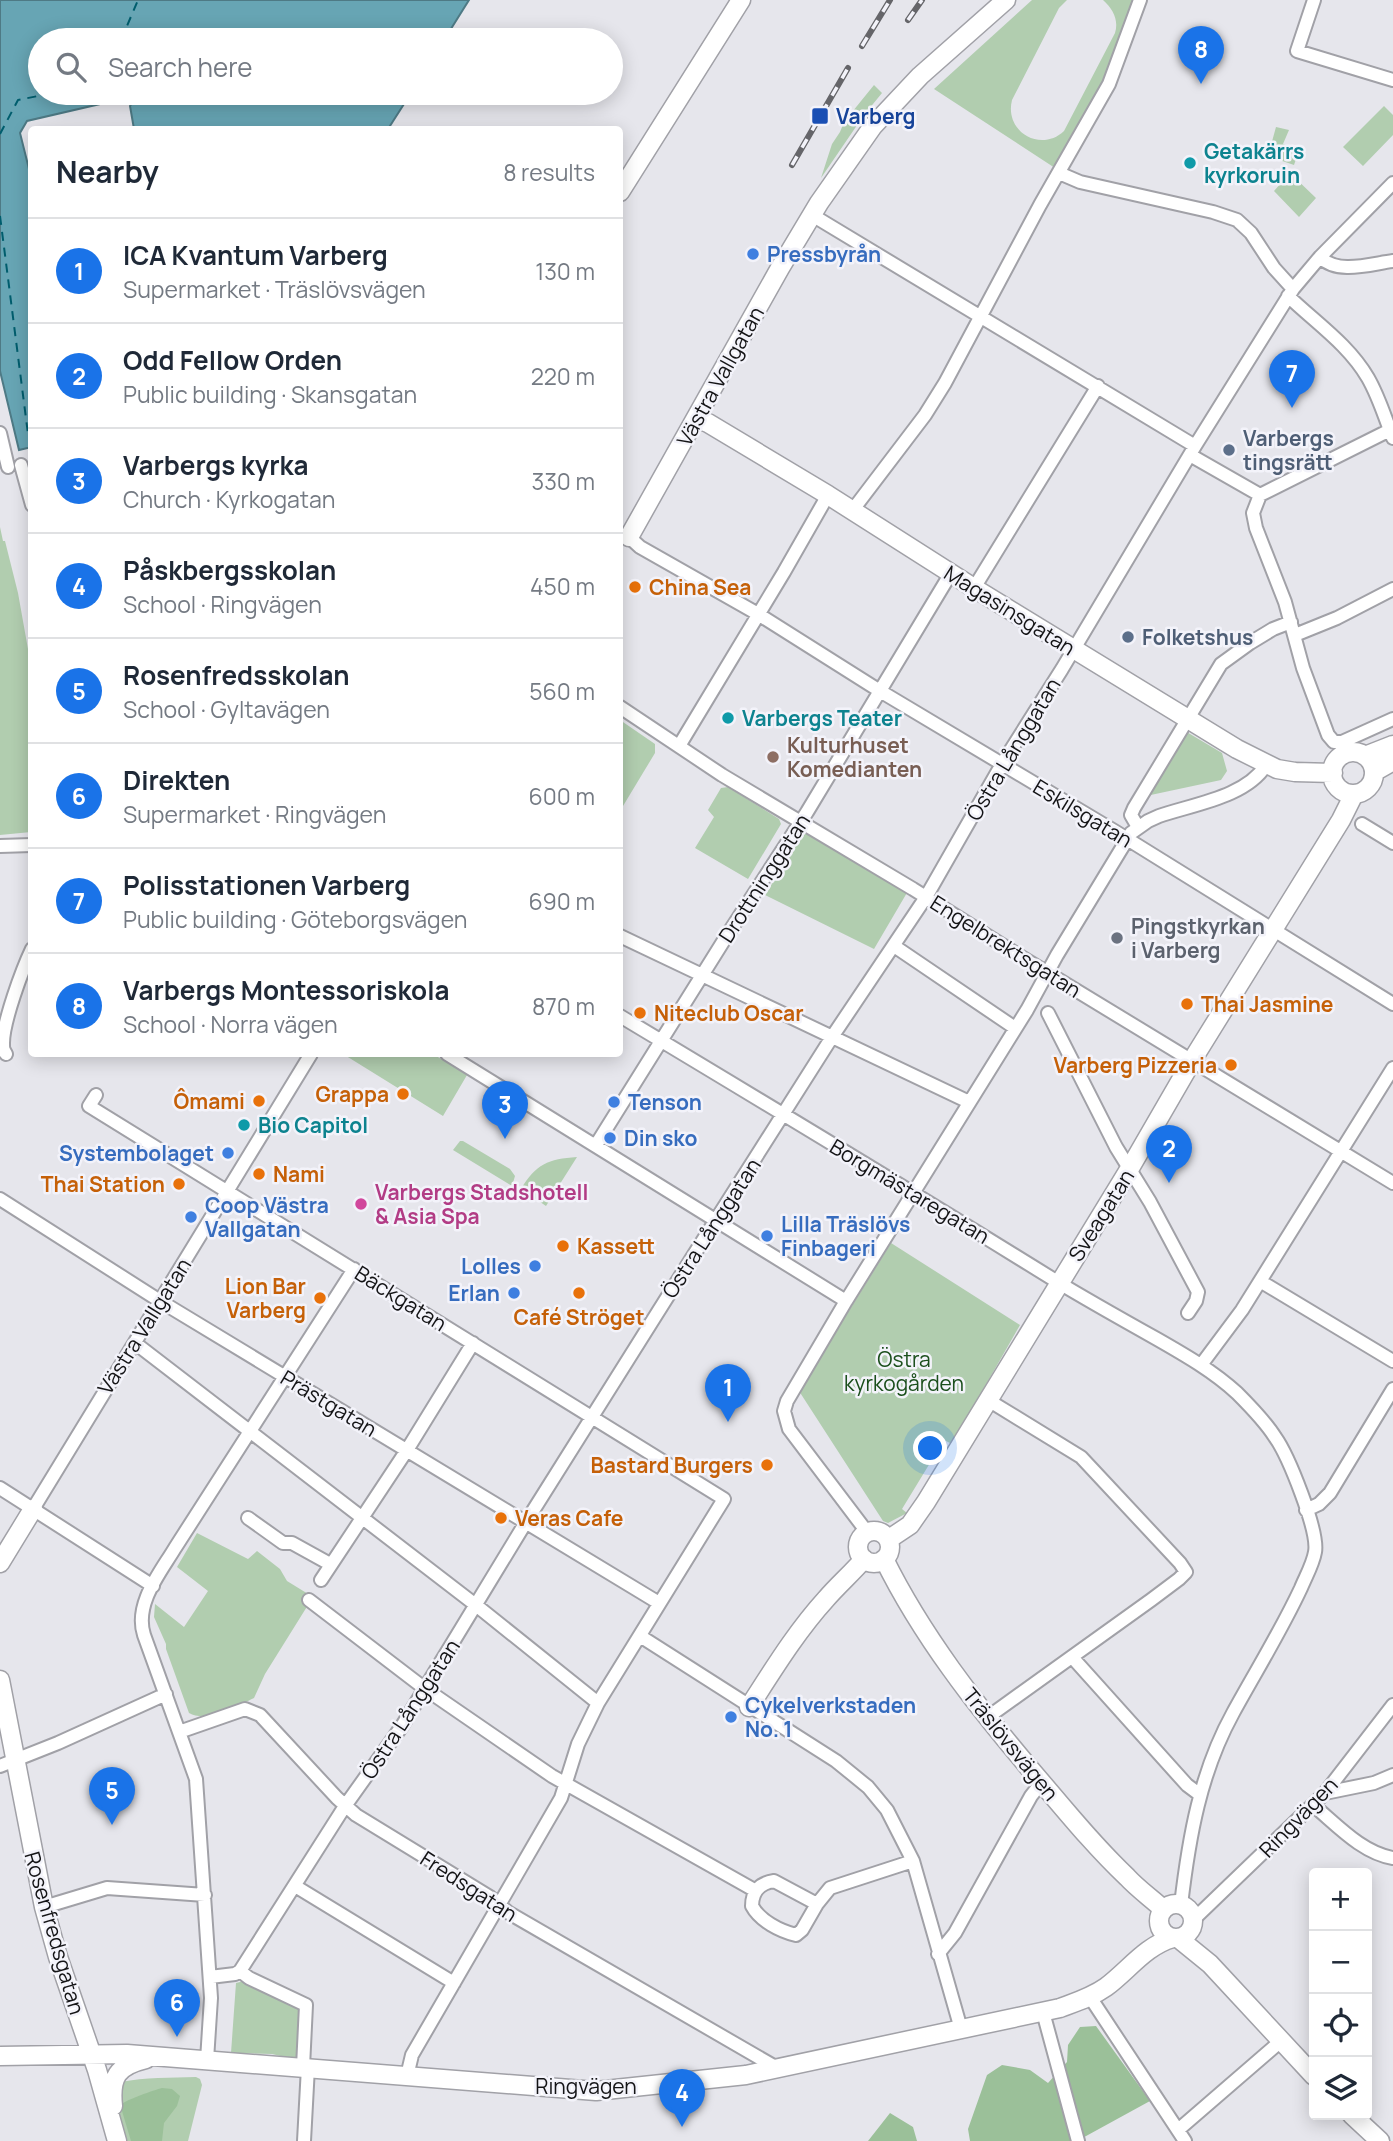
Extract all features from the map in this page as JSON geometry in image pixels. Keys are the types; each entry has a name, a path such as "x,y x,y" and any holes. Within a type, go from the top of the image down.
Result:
{"street":[{"path":"623,187 741,0"},
{"name":"Västra Vallgatan","path":"629,537 780,268 812,215 873,126 920,76 1006,0"},
{"path":"852,511 925,415 945,383 1109,84 1121,58 1140,0"},
{"path":"1314,0 1297,51 1393,80"},
{"path":"1059,173 1080,182 1220,213 1237,220 1251,233 1291,292 1357,362 1373,387 1391,434 1260,495 1253,519 1272,564 1303,668 1328,734 1334,742 1352,738 1393,719"},
{"name":"Östra Långgatan","path":"240,1970 345,1805 402,1726 526,1522 832,1037 926,897 1002,764 1291,292 1320,257 1393,183"},
{"path":"812,215 1098,386 1260,495"},
{"path":"1320,257 1327,264 1341,267 1393,261"},
{"path":"974,588 1098,386"},
{"name":"Magasinsgatan","path":"696,419 828,495 1186,719 1266,765 1286,771 1333,774"},
{"path":"0,433 4,468 26,464"},
{"path":"679,746 828,495"},
{"name":"Eskilsgatan","path":"629,537 640,547 758,614 1393,1004"},
{"name":"Drottninggatan","path":"596,1145 800,823 951,573"},
{"path":"1295,635 1337,618 1393,589"},
{"path":"1138,827 1132,815 1134,808 1221,664 1273,629 1291,622"},
{"name":"Engelbrektsgatan","path":"623,709 800,823 926,897 1393,1183"},
{"path":"1369,764 1393,745"},
{"path":"1355,753 1369,764 1374,777 1369,787 1350,802 1339,788 1333,774 1338,760 1346,754 1355,753"},
{"path":"1369,764 1393,761"},
{"path":"867,1532 789,1429 784,1411 786,1401 1015,1028 1127,839 1138,827 1159,816 1236,791 1259,776 1266,765"},
{"name":"Sveagatan","path":"889,1539 910,1525 918,1515 1350,802"},
{"path":"1362,824 1393,843"},
{"path":"0,846 28,845"},
{"path":"623,937 969,1102"},
{"path":"894,946 1015,1028"},
{"path":"6,1054 3,1048 4,1033 28,959"},
{"path":"1048,1013 1104,1125 1198,1292 1188,1314"},
{"name":"Borgmästaregatan","path":"623,1018 1200,1365 1239,1395 1283,1449 1306,1510 1315,1550 1282,1629 1224,1729 1209,1766 1199,1794 1185,1865 1181,1905"},
{"name":"Västra Vallgatan","path":"0,1563 309,1057"},
{"path":"452,1057 846,1300"},
{"path":"1200,1365 1261,1281 1393,1068"},
{"name":"Bäckgatan","path":"96,1095 89,1106 724,1499 659,1603"},
{"name":"Prästgatan","path":"0,1199 160,1301 659,1603"},
{"path":"207,2060 211,1998 196,1779 141,1626 141,1616 153,1586 284,1375 354,1269"},
{"path":"1261,1281 1393,1362"},
{"path":"135,1343 477,1606 598,1703"},
{"path":"321,1580 407,1450 473,1343"},
{"path":"1306,1510 1319,1504 1330,1493 1393,1389"},
{"path":"988,1400 1081,1457 1186,1572 1152,1600 988,1717"},
{"path":"0,1488 153,1586"},
{"path":"248,1518 283,1543 292,1543 330,1564"},
{"path":"876,1530 889,1539 890,1552 884,1559 872,1563 864,1559 859,1552 859,1543 867,1532 876,1530"},
{"path":"749,1707 807,1622 864,1559"},
{"name":"Träslövsvägen","path":"884,1559 943,1657 988,1717 1161,1917"},
{"path":"309,1600 424,1688 508,1747 567,1784 756,1891"},
{"path":"407,2076 411,2055 561,1798 578,1744 598,1703 659,1603"},
{"path":"639,1636 836,1761 868,1787 887,1810 913,1861 961,2028"},
{"path":"1072,1657 1187,1785 1199,1794"},
{"name":"Rosenfredsgatan","path":"0,1680 7,1764 44,1907 117,2141"},
{"path":"7,1764 166,1694"},
{"name":"Ringvägen","path":"0,2056 91,2054 156,2057 596,2091 732,2078 1043,2012 1090,1997 1112,1982 1146,1951 1184,1931 1325,1793 1393,1705"},
{"name":"Fredsgatan","path":"179,1732 245,1709 252,1710 260,1715 356,1815 509,1913 777,2068"},
{"path":"1325,1793 1374,1783 1393,1775"},
{"path":"939,1954 955,1933 1031,1796 1042,1782"},
{"path":"1313,1805 1355,1840 1382,1857 1393,1858"},
{"path":"817,1904 774,1881 761,1884 752,1906 755,1913 767,1922 796,1935 830,1888 913,1861"},
{"path":"295,1885 454,1983"},
{"path":"44,1907 107,1888 205,1895"},
{"path":"1171,1904 1181,1905 1190,1912 1184,1931 1165,1935 1161,1917 1171,1904"},
{"name":"Ringvägen","path":"1146,1951 1161,1917"},
{"path":"1184,1931 1210,1964 1309,2071"},
{"path":"210,1977 235,1974 240,1970 249,1978 306,2004 304,2141"},
{"path":"1090,1997 1181,2135 1281,2041"},
{"path":"1043,2012 1078,2141"},
{"name":"Rosenfredsgatan","path":"117,2141 113,2082 124,2066 156,2057"},
{"path":"1357,2120 1380,2141"}],"green space":[{"path":"1032,0 1067,0 1059,8 1012,100 1011,111 1019,130 1026,136 1045,140 1064,131 1115,33 1114,15 1103,0 1133,0 1109,66 1055,168 934,89"},
{"path":"874,85 882,93 821,178 832,144 844,122"},
{"path":"1384,106 1393,115 1393,135 1363,166 1343,147"},
{"path":"1276,127 1289,130 1283,144 1299,150 1294,165 1268,156"},
{"path":"1290,173 1316,198 1299,217 1274,191"},
{"path":"0,527 18,593 28,649 28,832 0,835"},
{"path":"623,722 655,744 655,753 623,806"},
{"path":"1185,731 1222,753 1227,771 1221,780 1146,796"},
{"path":"728,787 779,819 781,824 748,879 695,848 714,817 708,810 721,788"},
{"path":"806,830 908,891 874,949 765,895"},
{"path":"348,1057 438,1057 467,1075 443,1116"},
{"path":"460,1141 510,1169 515,1176 512,1186 453,1150"},
{"path":"577,1157 546,1206 521,1189 544,1164"},
{"name":"Östra kyrkogården","path":"891,1243 1020,1325 952,1444 944,1440 902,1509 907,1513 888,1523 883,1521 799,1391"},
{"path":"197,1533 248,1559 257,1551 280,1569 287,1581 313,1597 265,1674 254,1698 222,1713 204,1716 189,1713 154,1617 155,1604 184,1627 208,1591 177,1567"},
{"path":"244,1981 300,2008 297,2057 231,2053 236,1983"},
{"path":"1096,2026 1150,2101 1077,2141 970,2141 968,2129 987,2075 1002,2065 1030,2070 1048,2083 1067,2062 1068,2045 1080,2027"},
{"path":"196,2077 202,2085 188,2141 123,2141 119,2111 121,2082 149,2078"},
{"path":"162,2088 172,2089 180,2096 177,2106 164,2123 162,2141 131,2141 122,2104"},
{"path":"890,2113 913,2127 917,2141 868,2141"}],"water":[{"path":"0,0 469,0 452,28 28,28 28,105 96,105 27,121 20,133 28,165 28,448 19,450 0,371"},
{"path":"403,105 390,126 133,126 130,106"}],"ferry route":[{"path":"126,28 138,0"},
{"path":"0,134 18,100 28,98"},
{"path":"0,216 28,434"}],"railway":[{"path":"862,46 890,0"},
{"path":"908,20 922,0"},
{"path":"792,165 848,68"}],"place":[{"name":"Varbergs Montessoriskola","path":"1201,84"},
{"name":"Varberg","path":"820,116"},
{"name":"Getakärrs kyrkoruin","path":"1190,163"},
{"name":"Pressbyrån","path":"753,254"},
{"name":"Polisstationen Varberg","path":"1292,408"},
{"name":"Varbergs tingsrätt","path":"1229,450"},
{"name":"China Sea","path":"635,587"},
{"name":"Folketshus","path":"1128,637"},
{"name":"Varbergs Teater","path":"728,718"},
{"name":"Kulturhuset Komedianten","path":"773,757"},
{"name":"Pingstkyrkan i Varberg","path":"1117,938"},
{"name":"Thai Jasmine","path":"1187,1004"},
{"name":"Niteclub Oscar","path":"640,1013"},
{"name":"Varberg Pizzeria","path":"1231,1065"},
{"name":"Grappa","path":"403,1094"},
{"name":"Ômami","path":"259,1101"},
{"name":"Tenson","path":"614,1102"},
{"name":"Bio Capitol","path":"244,1125"},
{"name":"Din sko","path":"610,1138"},
{"name":"Varbergs kyrka","path":"505,1139"},
{"name":"Systembolaget","path":"228,1153"},
{"name":"Nami","path":"259,1174"},
{"name":"Odd Fellow Orden","path":"1169,1183"},
{"name":"Thai Station","path":"179,1184"},
{"name":"Varbergs Stadshotell & Asia Spa","path":"361,1204"},
{"name":"Coop Västra Vallgatan","path":"191,1217"},
{"name":"Lilla Träslövs Finbageri","path":"767,1236"},
{"name":"Kassett","path":"563,1246"},
{"name":"Lolles","path":"535,1266"},
{"name":"Erlan","path":"514,1293"},
{"name":"Café Ströget","path":"579,1293"},
{"name":"Lion Bar Varberg","path":"320,1298"},
{"name":"ICA Kvantum Varberg","path":"728,1422"},
{"name":"Bastard Burgers","path":"767,1465"},
{"name":"Veras Cafe","path":"501,1518"},
{"name":"Cykelverkstaden No. 1","path":"731,1717"},
{"name":"Rosenfredsskolan","path":"112,1825"},
{"name":"Direkten","path":"177,2037"},
{"name":"Påskbergsskolan","path":"682,2127"}]}
